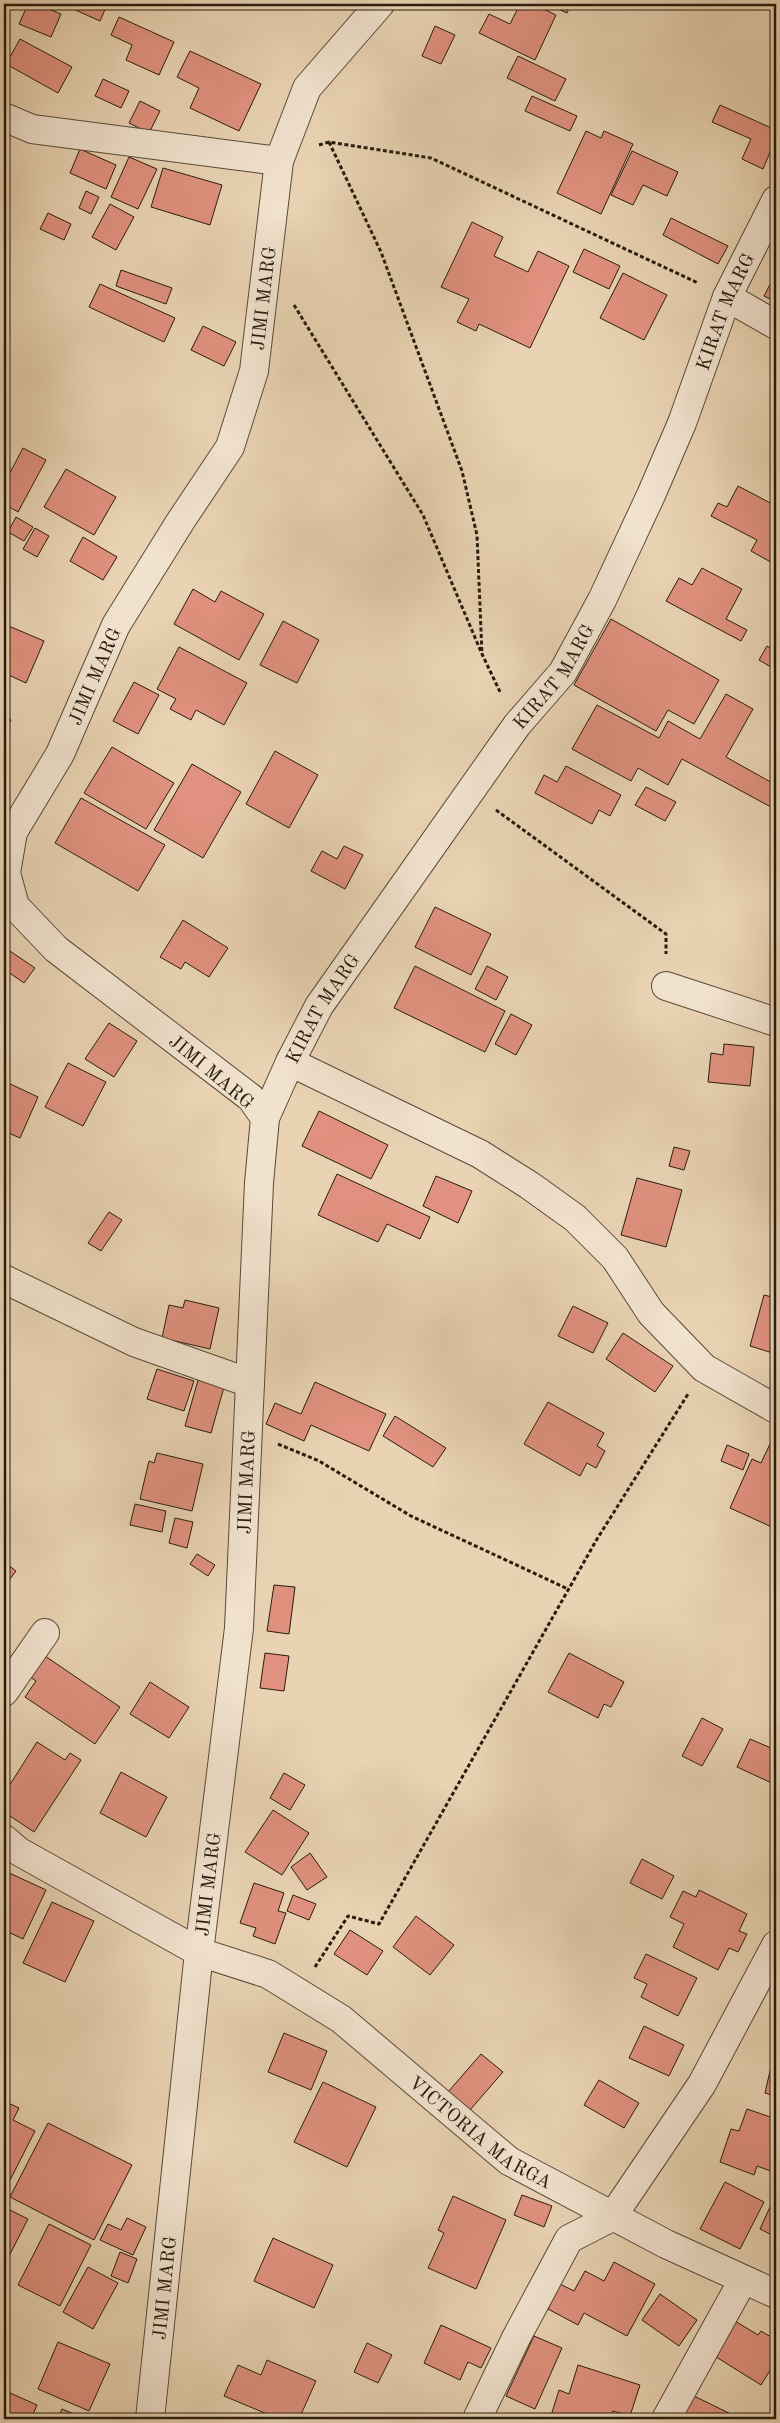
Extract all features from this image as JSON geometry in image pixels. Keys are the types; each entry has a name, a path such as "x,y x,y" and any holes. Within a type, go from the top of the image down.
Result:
{"street":[{"name":"JIMI MARG","path":"150,2419 199,1952 239,1628 259,1183 265,1118 251,1098 56,949 15,906 6,873 13,832 60,754 116,625 180,522 230,447 254,371 279,161 307,88 352,33 380,4"},
{"path":"4,117 32,129 279,161"},
{"name":"KIRAT MARG","path":"265,1118 290,1062 319,1006 517,725 563,672 602,600 682,423 727,297 776,200"},
{"path":"727,297 776,325"},
{"path":"666,986 776,1022"},
{"path":"290,1062 480,1154 530,1185 567,1212 615,1258 651,1313 704,1368 776,1409"},
{"path":"4,1279 134,1342 250,1383"},
{"path":"4,1692 45,1633"},
{"name":"VICTORIA MARGA","path":"4,1839 18,1851 199,1952 268,1974 342,2019 509,2161 612,2217 776,2294"},
{"path":"477,2419 516,2338 569,2239 612,2217 702,2084 776,1946"},
{"path":"666,2419 743,2280"}],"path":[{"path":"279,161 328,142 431,158 727,297"},
{"path":"328,142 381,252 462,471 477,535 482,654"},
{"path":"268,265 310,329 423,515 482,654 517,725"},
{"path":"471,792 666,934 666,986"},
{"path":"299,1993 348,1916 379,1924 568,1589 704,1368"},
{"path":"248,1430 319,1461 411,1516 568,1589"}],"building":[{"path":"28,4 36,4 61,14 51,37 19,24"},
{"path":"62,4 104,4 107,5 100,21"},
{"path":"520,4 533,4 556,15 535,60 479,33 489,14 510,24"},
{"path":"547,4 571,4 567,13"},
{"path":"119,17 174,42 159,75 126,60 132,45 111,35"},
{"path":"435,26 455,35 441,64 422,56"},
{"path":"20,39 72,67 58,93 6,64"},
{"path":"190,51 261,84 239,131 190,108 199,88 177,77"},
{"path":"518,56 566,79 555,101 507,78"},
{"path":"103,79 129,91 121,108 95,96"},
{"path":"532,96 577,116 570,131 525,111"},
{"path":"140,101 160,111 149,133 129,123"},
{"path":"720,105 776,130 776,138 763,169 742,159 751,139 712,122"},
{"path":"586,131 601,138 604,131 633,144 601,214 557,193"},
{"path":"80,149 116,165 106,189 70,173"},
{"path":"632,151 678,172 667,196 643,185 633,205 611,195"},
{"path":"129,157 157,169 138,209 111,197"},
{"path":"163,168 222,185 210,225 151,207"},
{"path":"86,191 99,197 91,214 79,208"},
{"path":"110,204 134,217 116,250 92,237"},
{"path":"48,213 71,224 64,240 40,229"},
{"path":"671,218 728,246 718,264 663,235"},
{"path":"472,222 503,237 494,256 528,272 538,251 569,266 530,348 479,324 476,331 457,322 469,299 441,287"},
{"path":"584,249 620,266 609,289 573,272"},
{"path":"121,270 172,288 166,304 116,286"},
{"path":"623,273 667,295 644,340 600,318"},
{"path":"776,273 776,302 764,296"},
{"path":"100,284 175,318 164,342 89,307"},
{"path":"203,326 236,342 224,366 191,350"},
{"path":"23,448 46,460 18,512 4,504 4,484"},
{"path":"66,469 116,497 94,535 44,507"},
{"path":"738,486 776,506 776,565 751,551 757,540 711,516 718,503 727,507"},
{"path":"16,517 33,527 24,541 8,532"},
{"path":"35,528 49,536 37,557 23,549"},
{"path":"83,537 117,557 103,580 70,561"},
{"path":"702,568 742,589 726,619 747,630 741,641 666,601 679,578 692,585"},
{"path":"193,589 215,602 221,591 264,614 239,660 174,624"},
{"path":"611,619 719,680 694,724 668,710 656,731 574,685"},
{"path":"283,621 319,640 297,683 260,665"},
{"path":"4,624 44,641 26,683 4,673"},
{"path":"767,646 776,652 776,670 759,660"},
{"path":"179,647 247,683 224,725 196,710 191,720 170,709 176,699 157,689"},
{"path":"134,682 159,695 138,734 113,721"},
{"path":"726,694 753,709 726,757 776,785 776,798 771,807 682,759 668,785 638,768 631,781 572,749 597,705 659,738 668,721 700,739"},
{"path":"4,716 11,720 4,734"},
{"path":"112,747 174,783 146,829 84,793"},
{"path":"275,751 318,775 289,828 246,804"},
{"path":"192,764 241,792 203,858 154,830"},
{"path":"566,766 621,795 610,816 599,810 592,824 535,793 544,775 557,782"},
{"path":"646,787 676,802 665,821 635,805"},
{"path":"81,798 165,845 138,891 55,843"},
{"path":"344,846 363,855 345,889 311,871 322,851 337,859"},
{"path":"435,907 491,934 471,975 415,947"},
{"path":"183,920 228,948 209,977 185,962 181,969 160,957"},
{"path":"4,947 35,968 24,983 4,969"},
{"path":"415,966 505,1011 485,1052 394,1008"},
{"path":"487,966 508,977 496,1000 475,989"},
{"path":"511,1014 532,1025 516,1055 495,1044"},
{"path":"109,1023 137,1041 114,1077 85,1059"},
{"path":"724,1044 754,1047 750,1086 708,1082 711,1053 723,1055"},
{"path":"68,1063 106,1082 83,1126 45,1107"},
{"path":"4,1081 38,1097 20,1138 4,1131"},
{"path":"319,1111 388,1145 371,1179 302,1146"},
{"path":"674,1147 690,1151 684,1170 669,1166"},
{"path":"337,1174 430,1217 420,1239 387,1224 378,1242 318,1215"},
{"path":"436,1176 472,1191 458,1223 423,1206"},
{"path":"637,1178 682,1190 666,1247 621,1235"},
{"path":"109,1212 122,1220 101,1251 88,1243"},
{"path":"764,1295 776,1298 776,1354 750,1346"},
{"path":"185,1300 219,1308 210,1349 162,1338 169,1305 183,1308"},
{"path":"573,1306 608,1323 593,1353 558,1336"},
{"path":"623,1333 673,1366 655,1392 606,1359"},
{"path":"157,1369 194,1381 184,1411 147,1399"},
{"path":"198,1380 224,1387 211,1433 185,1426"},
{"path":"315,1382 386,1414 369,1451 311,1425 304,1441 266,1424 275,1403 301,1414"},
{"path":"548,1402 604,1433 597,1446 605,1451 596,1468 587,1463 580,1476 524,1444"},
{"path":"395,1416 446,1448 433,1467 383,1436"},
{"path":"771,1442 776,1445 776,1524 774,1528 730,1508 752,1459 761,1463"},
{"path":"727,1445 749,1454 743,1470 721,1461"},
{"path":"157,1453 203,1464 192,1511 140,1499 149,1461 154,1463"},
{"path":"135,1504 166,1511 162,1532 130,1525"},
{"path":"175,1518 193,1522 187,1548 169,1543"},
{"path":"197,1554 215,1565 208,1576 190,1564"},
{"path":"4,1562 16,1571 4,1587"},
{"path":"274,1585 295,1587 289,1634 267,1631"},
{"path":"265,1653 289,1656 284,1691 260,1688"},
{"path":"569,1653 624,1682 611,1707 604,1704 598,1718 548,1692"},
{"path":"45,1656 120,1707 95,1744 25,1697 36,1681 30,1677"},
{"path":"150,1682 189,1707 169,1738 130,1714"},
{"path":"702,1718 723,1729 702,1766 682,1756"},
{"path":"776,1736 776,1785 737,1767 750,1739 771,1748"},
{"path":"37,1742 65,1760 70,1753 81,1760 34,1832 4,1812 4,1794"},
{"path":"121,1772 167,1797 146,1837 100,1813"},
{"path":"284,1773 305,1785 290,1810 270,1798"},
{"path":"273,1810 309,1833 282,1875 245,1852"},
{"path":"310,1853 327,1877 307,1890 291,1867"},
{"path":"642,1859 674,1876 662,1899 630,1883"},
{"path":"5,1871 46,1890 23,1939 4,1930"},
{"path":"254,1883 284,1893 278,1911 286,1913 275,1944 253,1936 256,1928 240,1923"},
{"path":"699,1890 747,1914 739,1931 747,1934 738,1952 729,1948 718,1970 673,1947 684,1924 670,1917 683,1891 696,1897"},
{"path":"293,1895 316,1904 309,1920 287,1911"},
{"path":"52,1902 94,1921 65,1982 23,1963"},
{"path":"416,1916 454,1945 430,1975 393,1947"},
{"path":"350,1930 383,1951 367,1975 334,1954"},
{"path":"646,1954 697,1978 678,2016 641,1997 647,1984 634,1978"},
{"path":"644,2026 684,2045 669,2076 629,2058"},
{"path":"284,2033 327,2051 311,2090 268,2072"},
{"path":"481,2054 503,2072 470,2110 448,2092"},
{"path":"772,2062 776,2063 776,2106 773,2105 775,2096 765,2093"},
{"path":"599,2080 639,2103 624,2128 584,2105"},
{"path":"323,2082 376,2107 347,2167 294,2142"},
{"path":"4,2101 19,2108 13,2120 35,2131 6,2188 4,2187"},
{"path":"747,2109 776,2119 776,2173 757,2166 754,2175 720,2162 731,2129 739,2131"},
{"path":"48,2123 132,2165 94,2240 10,2197"},
{"path":"725,2182 764,2202 740,2249 700,2229"},
{"path":"522,2195 552,2206 544,2227 514,2215"},
{"path":"453,2196 506,2220 476,2289 428,2268 444,2233 438,2230"},
{"path":"4,2207 28,2219 8,2258 4,2256"},
{"path":"770,2207 776,2210 776,2237 760,2229"},
{"path":"127,2218 146,2227 133,2255 100,2240 108,2224 121,2230"},
{"path":"49,2224 91,2245 60,2306 18,2285"},
{"path":"273,2238 333,2265 314,2308 254,2281"},
{"path":"120,2252 137,2259 128,2283 111,2276"},
{"path":"614,2262 655,2284 627,2336 584,2313 578,2325 548,2309 560,2284 574,2291 585,2271 604,2281"},
{"path":"88,2267 118,2283 93,2329 63,2312"},
{"path":"660,2294 697,2320 679,2346 642,2320"},
{"path":"735,2321 758,2335 761,2331 776,2340 776,2361 761,2385 713,2355"},
{"path":"441,2325 491,2348 481,2368 468,2362 460,2380 424,2363"},
{"path":"534,2336 562,2348 535,2409 506,2396"},
{"path":"58,2342 110,2364 89,2411 38,2389"},
{"path":"367,2343 392,2355 378,2383 354,2372"},
{"path":"267,2360 316,2381 299,2419 279,2419 224,2396 238,2365 261,2375"},
{"path":"578,2365 640,2385 630,2416 613,2411 610,2419 550,2419 559,2390 569,2394"},
{"path":"8,2392 37,2405 31,2419 17,2419 4,2414 4,2401"},
{"path":"694,2396 739,2418 739,2419 682,2419"},
{"path":"62,2409 86,2419 58,2419"}]}
